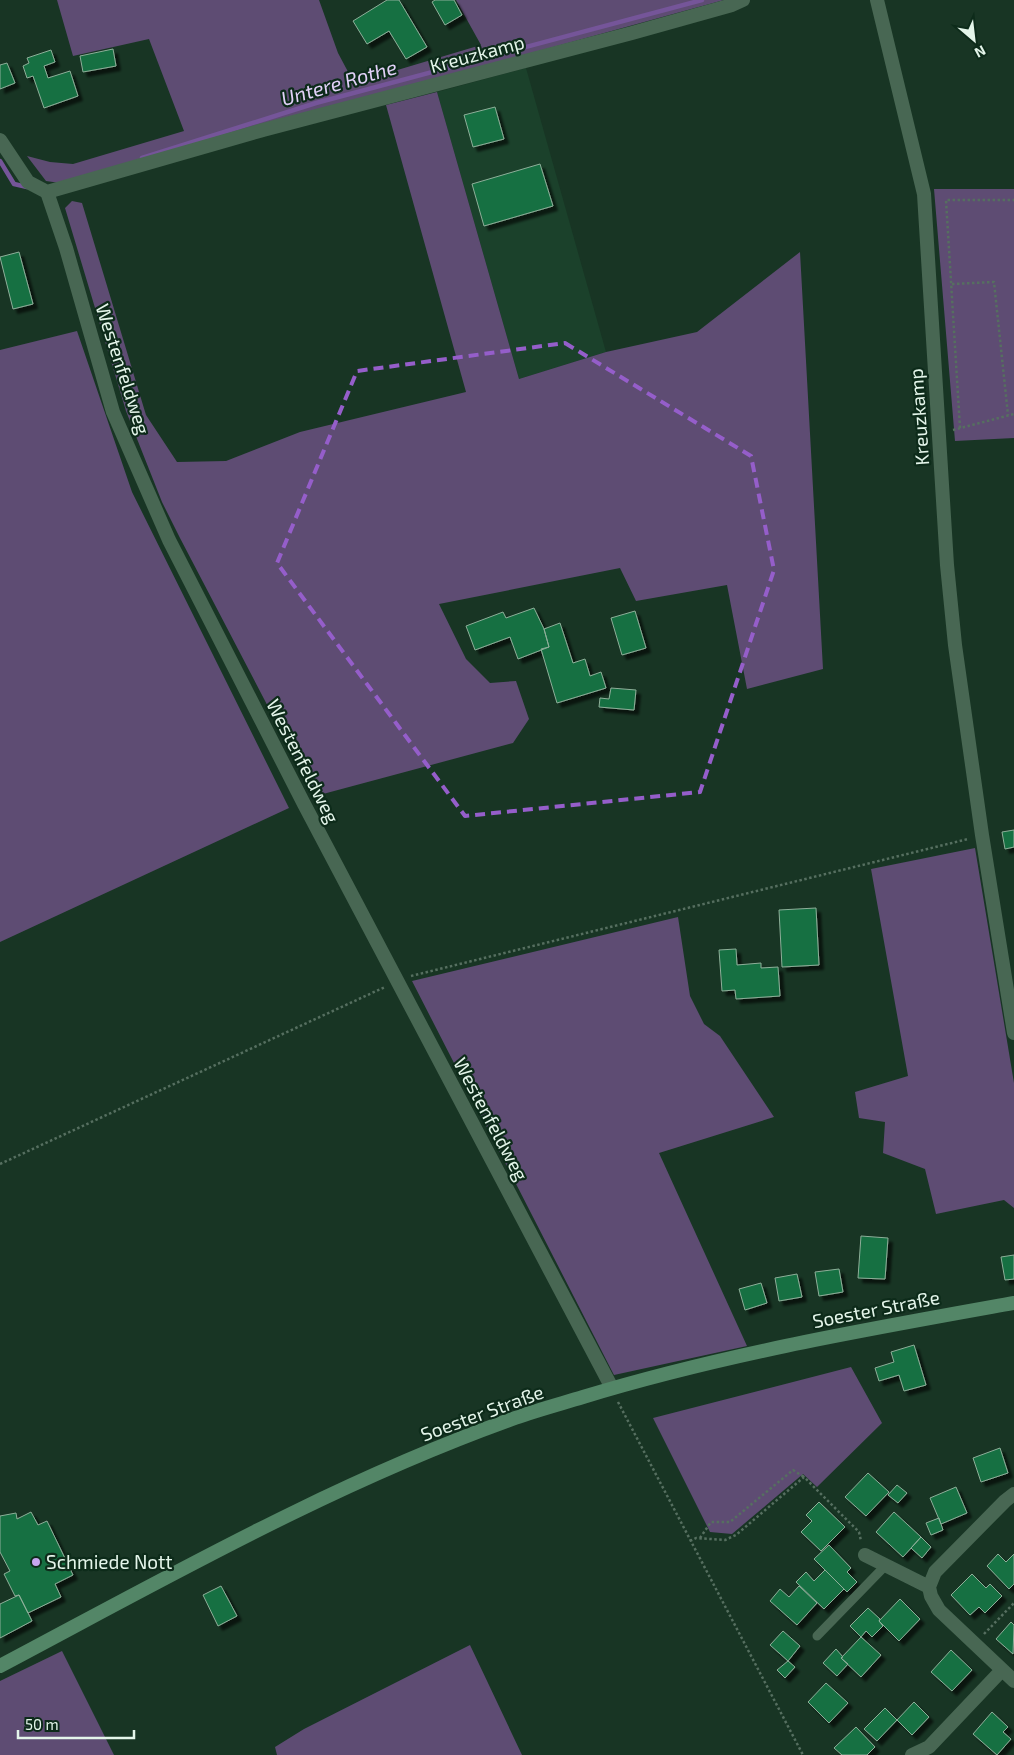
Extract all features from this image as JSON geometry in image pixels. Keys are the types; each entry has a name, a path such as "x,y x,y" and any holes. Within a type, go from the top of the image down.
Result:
{"main road":[{"name":"Soester Straße","path":"0,1666 260,1528 433,1450 516,1417 677,1370 816,1339 1014,1302"}],"street":[{"name":"Kreuzkamp","path":"47,192 263,130 632,33 732,5 743,0"},
{"name":"Kreuzkamp","path":"877,0 924,194 947,565 955,645 982,835 1014,1034"},
{"path":"0,140 28,182 47,192"},
{"name":"Westenfeldweg","path":"47,192 66,248 113,412 169,540 396,980 612,1388"},
{"path":"1014,1494 935,1572 929,1587 931,1596 939,1610 1014,1681"},
{"path":"865,1554 929,1587"},
{"path":"912,1755 929,1747 1002,1670"}],"lane":[{"path":"817,1636 886,1565"}],"path":[{"path":"960,428 946,200 1014,200"},
{"path":"952,284 994,282 1008,415"},
{"path":"939,433 1014,414"},
{"path":"0,1164 371,994 396,980 982,835"},
{"path":"612,1388 803,1755"},
{"path":"700,1539 711,1522 730,1522 793,1470 804,1477 859,1532 865,1554"},
{"path":"690,1541 700,1539 725,1540 736,1535 804,1477"},
{"path":"975,1644 1014,1603"}],"highlighted area":[{"path":"565,343 751,456 774,570 700,792 465,816 277,563 357,371"}],"shaded area":[{"path":"57,0 319,0 338,53 354,83 481,45 456,0 724,0 60,183 46,181 27,156 50,162 73,164 184,131 149,39 73,56"},
{"path":"526,68 606,352 519,379 437,92"},
{"path":"437,92 519,379 606,352 697,332 800,252 823,669 747,689 727,585 636,601 620,568 439,604 466,659 490,683 516,681 529,719 513,743 323,794 310,787 162,502 126,411 65,208 72,201 82,203 146,415 177,462 226,461 300,432 466,392 386,105"},
{"path":"934,189 1014,189 1014,438 955,441"},
{"path":"77,331 132,492 289,808 0,942 0,350"},
{"path":"975,848 1014,1083 1014,1208 1004,1200 936,1214 925,1169 883,1153 885,1122 859,1118 855,1092 908,1076 871,869"},
{"path":"678,917 690,996 704,1024 720,1036 774,1117 659,1153 747,1346 614,1375 412,981"},
{"path":"851,1367 882,1423 817,1487 803,1474 732,1534 710,1532 653,1418"},
{"path":"470,1645 522,1755 277,1755 275,1747 304,1729"},
{"path":"62,1651 114,1755 0,1755 0,1681"}],"building":[{"path":"387,0 399,0 427,47 406,59 389,31 367,44 353,21"},
{"path":"435,0 454,0 462,15 445,25 432,2"},
{"path":"113,49 116,66 83,72 80,56"},
{"path":"51,50 55,62 44,66 48,78 70,71 78,96 44,108 33,76 27,78 23,66 29,63 27,58"},
{"path":"7,63 15,83 0,89 0,65"},
{"path":"495,107 504,139 473,147 464,115"},
{"path":"540,164 553,206 484,226 472,184"},
{"path":"19,252 33,304 13,309 0,257"},
{"path":"534,608 544,629 549,647 518,659 510,637 475,650 466,626 503,612 506,618"},
{"path":"635,611 646,648 622,655 611,618"},
{"path":"560,623 573,663 585,659 590,676 601,672 606,688 557,703 541,649 549,647 544,629"},
{"path":"611,688 636,690 634,710 599,707 600,698 609,699"},
{"path":"1014,830 1014,847 1005,849 1002,832"},
{"path":"816,908 819,965 782,967 779,910"},
{"path":"736,949 737,965 761,963 761,968 778,967 780,996 736,999 735,990 722,991 719,950"},
{"path":"861,1236 888,1238 885,1279 858,1278"},
{"path":"1014,1255 1014,1279 1005,1280 1001,1257"},
{"path":"839,1269 843,1292 819,1296 815,1272"},
{"path":"797,1274 802,1297 779,1301 775,1278"},
{"path":"761,1283 767,1303 745,1310 739,1289"},
{"path":"914,1345 926,1385 904,1391 899,1375 879,1381 875,1368 894,1362 891,1352"},
{"path":"1000,1448 1008,1473 981,1482 973,1458"},
{"path":"868,1473 889,1492 866,1516 845,1497"},
{"path":"897,1485 907,1493 898,1503 888,1495"},
{"path":"956,1487 967,1513 941,1524 930,1498"},
{"path":"819,1502 845,1527 821,1551 801,1532 812,1521 806,1515"},
{"name":"Schmiede Nott","path":"31,1512 38,1525 47,1521 73,1575 55,1584 61,1597 28,1613 19,1595 15,1596 4,1574 10,1571 0,1552 0,1516 16,1513 17,1519"},
{"path":"894,1512 921,1537 903,1557 876,1532"},
{"path":"939,1518 943,1530 931,1535 926,1523"},
{"path":"921,1537 931,1547 922,1558 911,1548"},
{"path":"829,1545 851,1568 847,1572 857,1582 847,1592 814,1559"},
{"path":"998,1554 1006,1562 1014,1554 1014,1584 1009,1589 987,1566"},
{"path":"825,1570 844,1589 824,1609 796,1582 806,1572 814,1581"},
{"path":"972,1574 986,1588 990,1584 1002,1596 985,1613 979,1607 970,1615 951,1595"},
{"path":"221,1586 237,1616 218,1626 203,1595"},
{"path":"799,1586 817,1603 797,1625 770,1601 780,1589 789,1597"},
{"path":"19,1595 32,1621 0,1638 0,1604"},
{"path":"900,1599 920,1619 899,1641 879,1621"},
{"path":"868,1608 880,1619 879,1621 883,1626 872,1637 866,1631 861,1637 850,1626"},
{"path":"1011,1622 1014,1625 1013,1654 996,1639"},
{"path":"783,1631 800,1646 788,1661 770,1645"},
{"path":"861,1637 881,1655 861,1677 841,1658"},
{"path":"836,1649 843,1657 841,1658 848,1664 837,1676 823,1663"},
{"path":"951,1650 972,1670 952,1691 931,1672"},
{"path":"788,1661 795,1667 785,1678 777,1670"},
{"path":"826,1683 848,1703 829,1723 808,1702"},
{"path":"914,1702 929,1717 912,1735 897,1720"},
{"path":"885,1708 897,1720 877,1741 864,1729"},
{"path":"992,1712 1008,1727 1003,1732 1011,1739 997,1755 973,1734"},
{"path":"856,1727 875,1747 867,1755 842,1755 834,1748"}],"waterway":[{"name":"Untere Rothe","path":"142,158 316,103 702,0"},
{"name":"Untere Rothe","path":"0,161 14,184 27,187"}],"place":[{"name":"Schmiede Nott","path":"36,1562"}]}
